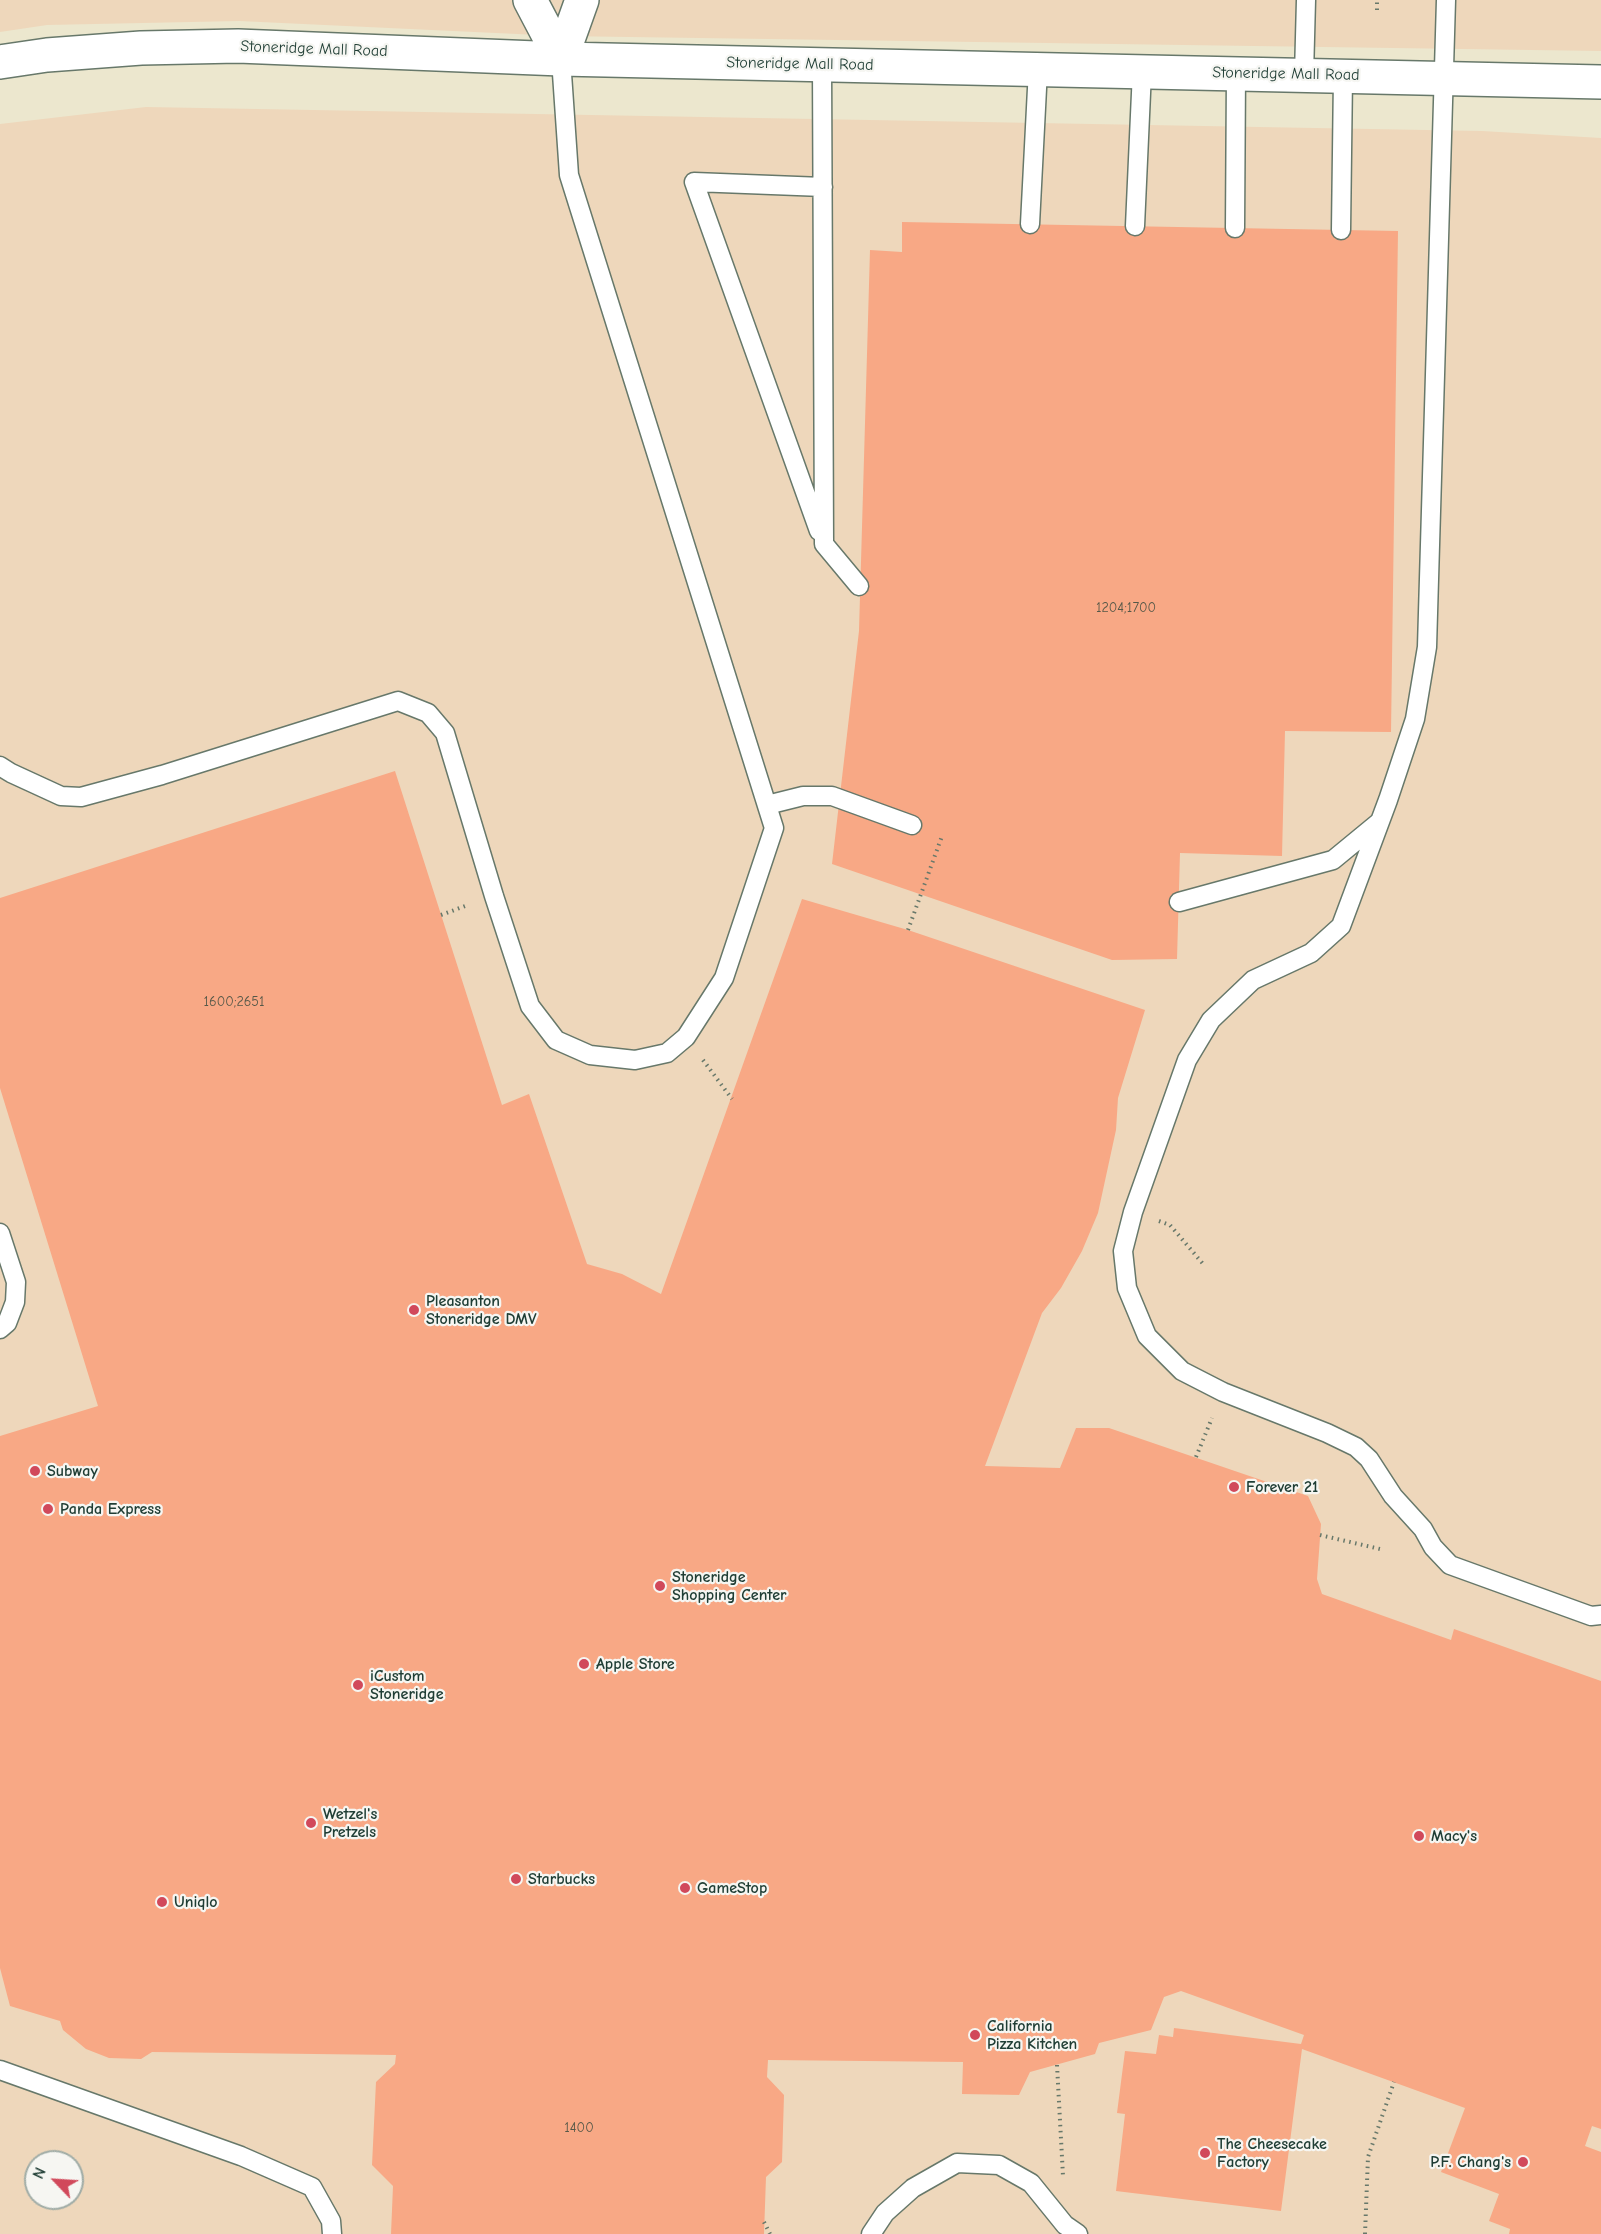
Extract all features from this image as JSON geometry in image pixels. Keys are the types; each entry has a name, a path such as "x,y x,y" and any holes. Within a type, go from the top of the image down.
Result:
{"street":[{"path":"530,0 561,59"},
{"path":"561,59 582,0"},
{"name":"Stoneridge Mall Road","path":"0,62 47,55 129,49 238,46 561,59 1601,82"}],"lane":[{"path":"1304,75 1306,0"},
{"path":"1446,0 1427,647 1415,719 1341,926 1311,953 1253,980 1211,1020 1187,1060 1133,1212 1123,1251 1126,1288 1147,1336 1182,1371 1223,1392 1327,1433 1356,1447 1369,1459 1393,1496 1423,1529 1433,1547 1450,1565 1591,1616 1601,1616"},
{"path":"0,766 61,796 81,797 162,775 398,701 428,712 445,733 530,1006 556,1040 590,1055 635,1060 667,1053 686,1037 724,978 774,828 569,175 561,59"},
{"path":"822,64 824,544"},
{"path":"1030,224 1038,69"},
{"path":"1135,226 1142,71"},
{"path":"1235,228 1236,73"},
{"path":"1341,230 1343,76"},
{"path":"823,187 694,182 824,544 859,586"},
{"path":"767,805 803,796 832,796 912,825"},
{"path":"1179,902 1333,860 1380,822"},
{"path":"0,1233 16,1282 15,1302 7,1323 0,1329"},
{"path":"0,2070 241,2156 312,2187 332,2221 332,2234"},
{"path":"871,2234 885,2213 913,2188 957,2163 999,2165 1031,2183 1065,2225 1078,2234"}],"path":[{"path":"1377,0 1377,10"},
{"path":"908,930 942,836"},
{"path":"686,1037 732,1099"},
{"path":"1133,1212 1170,1225 1204,1265"},
{"path":"1196,1457 1208,1426"},
{"path":"1320,1535 1380,1549"},
{"path":"1058,2065 1063,2182"},
{"path":"1365,2234 1368,2157 1394,2082"},
{"path":"764,2222 770,2234"}],"shaded area":[{"path":"0,0 1601,0 1601,51 560,36 239,21 47,25 0,32"},
{"name":"Stoneridge Shopping Center","path":"146,107 1482,131 1601,138 1601,2234 0,2234 0,124"}],"building":[{"path":"902,222 1398,231 1391,732 1285,731 1282,856 1180,853 1177,959 1112,960 832,864 859,631 870,250 902,252"},
{"path":"395,771 502,1105 529,1094 587,1264 622,1274 661,1294 802,899 908,930 1145,1010 1118,1098 1116,1130 1098,1213 1082,1251 1061,1288 1042,1313 985,1466 1060,1468 1076,1428 1109,1428 1308,1496 1321,1524 1317,1579 1322,1594 1451,1640 1454,1629 1601,1681 1601,2129 1592,2126 1585,2146 1601,2152 1601,2234 1509,2234 1510,2229 1489,2221 1499,2194 1441,2172 1465,2108 1302,2049 1281,2211 1116,2191 1125,2114 1117,2113 1125,2051 1156,2054 1159,2035 1173,2037 1174,2028 1301,2044 1304,2035 1181,1991 1164,1997 1151,2030 1099,2043 1095,2054 1030,2072 1019,2095 962,2094 963,2062 768,2060 767,2077 784,2095 782,2162 766,2177 764,2234 391,2234 393,2186 372,2165 376,2082 395,2064 396,2055 152,2052 141,2059 109,2058 86,2049 63,2030 60,2021 10,2006 0,1968 0,1436 98,1406 0,1088 0,898"}],"place":[{"name":"Pleasanton Stoneridge DMV","path":"414,1310"},
{"name":"Subway","path":"35,1471"},
{"name":"Forever 21","path":"1234,1487"},
{"name":"Panda Express","path":"48,1509"},
{"name":"Stoneridge Shopping Center","path":"660,1586"},
{"name":"Apple Store","path":"584,1664"},
{"name":"iCustom Stoneridge","path":"358,1685"},
{"name":"Wetzel's Pretzels","path":"311,1823"},
{"name":"Macy's","path":"1419,1836"},
{"name":"Starbucks","path":"516,1879"},
{"name":"GameStop","path":"685,1888"},
{"name":"Uniqlo","path":"162,1902"},
{"name":"California Pizza Kitchen","path":"975,2035"},
{"name":"The Cheesecake Factory","path":"1205,2153"},
{"name":"P.F. Chang's","path":"1523,2162"}]}
